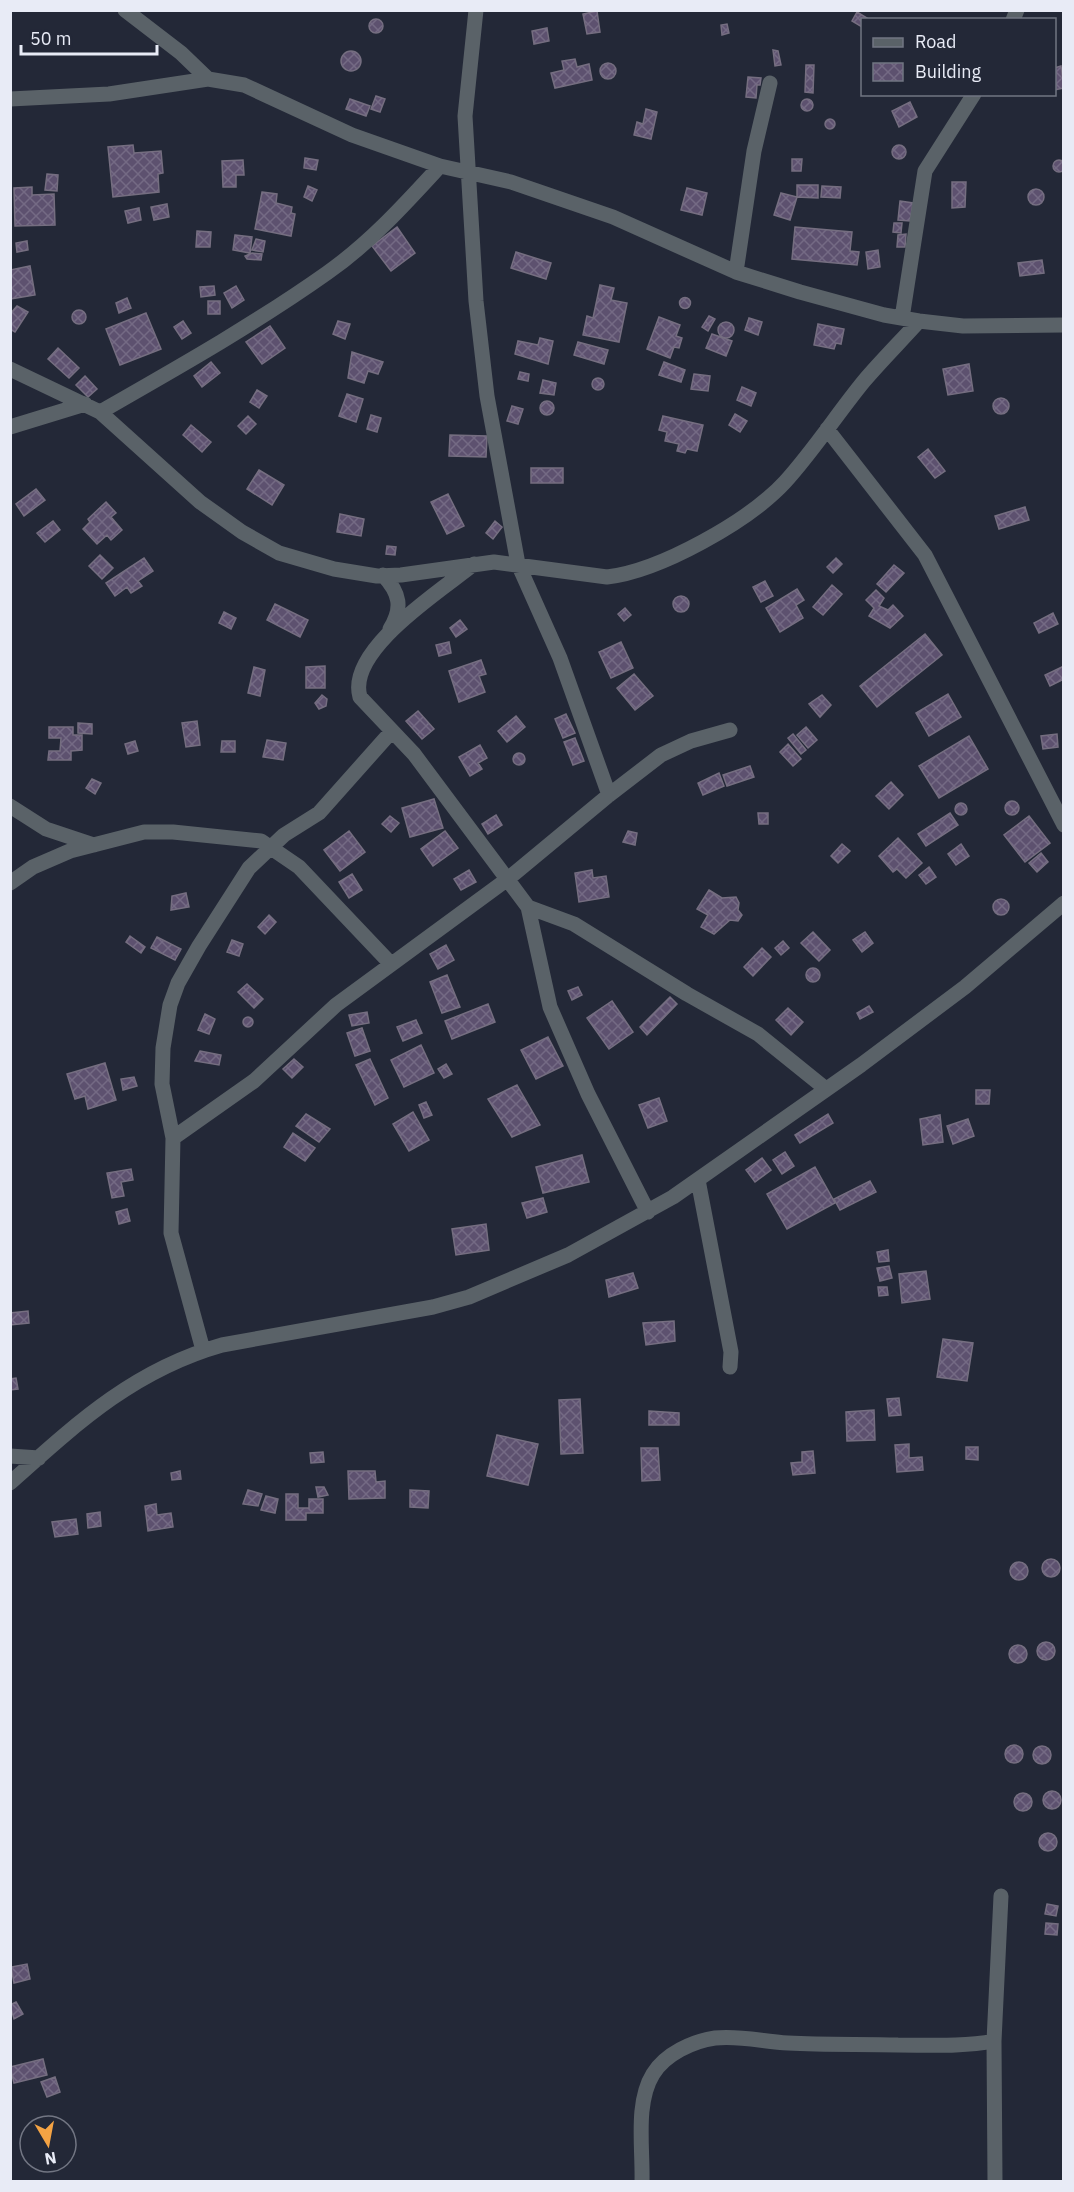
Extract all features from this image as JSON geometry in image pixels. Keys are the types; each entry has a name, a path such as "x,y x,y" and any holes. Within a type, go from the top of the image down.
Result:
{"street":[{"path":"125,10 181,53 207,79"},
{"path":"476,10 465,116 476,301 487,396 518,564 560,658 609,795"},
{"path":"10,99 109,94 207,79 259,90 352,135 467,174 511,182 613,218 736,272 852,307 919,321 963,326 1064,325"},
{"path":"736,272 754,151 770,83"},
{"path":"902,318 925,171 973,96"},
{"path":"100,412 201,354 328,272 392,218 440,166"},
{"path":"10,369 100,412 200,502 242,532 279,553 334,569 383,575 446,569 476,563 518,564 542,570 608,577 625,575 670,558 722,530 767,499 785,482 864,381 919,321"},
{"path":"10,427 85,405"},
{"path":"827,429 925,555 1064,825"},
{"path":"476,563 403,620 384,639 364,663 356,685 360,697 414,754 509,878 528,907 550,1007 588,1094 648,1212"},
{"path":"383,575 397,593 399,605 397,617 384,639"},
{"path":"203,1350 171,1233 173,1138 162,1084 163,1048 170,1005 178,983 249,868 271,846 319,813 392,730"},
{"path":"173,1138 254,1081 336,1005 509,878 609,795 661,756 691,741 730,730"},
{"path":"10,806 46,829 94,845"},
{"path":"10,883 70,851 155,831 261,841 299,867 391,964"},
{"path":"10,1483 87,1415 129,1384 166,1365 203,1350 433,1307 469,1297 568,1255 648,1212 698,1180 965,987 1064,903"},
{"path":"528,907 574,924 687,994 758,1034 826,1089"},
{"path":"698,1180 731,1352 730,1367"},
{"path":"10,1456 39,1458"},
{"path":"995,2181 994,2042 1001,1896"},
{"path":"642,2181 643,2103 648,2085 654,2072 665,2061 695,2043 714,2038 738,2037 825,2044 948,2045 994,2042"}],"building":[{"path":"597,11 600,32 587,34 583,14"},
{"path":"857,12 867,18 861,18 861,26 852,21"},
{"path":"376,19 381,21 383,26 381,31 376,33 371,31 369,26 371,21"},
{"path":"727,24 729,33 722,35 721,25"},
{"path":"547,28 549,41 534,44 532,31"},
{"path":"773,50 778,51 781,65 775,66"},
{"path":"351,51 358,54 361,61 358,68 351,71 344,68 341,61 344,54"},
{"path":"575,59 577,67 589,64 592,80 555,88 551,73 564,70 562,61"},
{"path":"608,63 614,65 616,71 614,77 608,79 602,77 600,71 602,65"},
{"path":"806,65 814,65 813,93 805,92"},
{"path":"1061,66 1064,88 1056,90 1056,67"},
{"path":"748,77 761,78 760,85 757,85 756,98 746,97"},
{"path":"376,96 385,99 380,112 371,109"},
{"path":"350,99 370,106 366,116 346,109"},
{"path":"807,99 813,105 807,111 801,105"},
{"path":"910,102 917,117 899,127 892,111"},
{"path":"646,109 657,112 651,139 634,135 637,122 643,124"},
{"path":"830,119 834,120 834,128 830,129 826,128 825,124 826,120"},
{"path":"133,145 134,153 161,151 163,173 158,174 159,192 113,197 108,147"},
{"path":"896,145 902,145 906,152 902,159 896,159 892,155 892,149"},
{"path":"305,158 318,160 316,170 304,168"},
{"path":"792,159 802,159 801,171 792,171"},
{"path":"243,160 244,175 236,175 236,187 223,187 222,161"},
{"path":"1061,160 1065,166 1061,172 1057,172 1053,164"},
{"path":"47,174 58,175 57,191 45,190"},
{"path":"952,182 966,182 965,207 952,208"},
{"path":"797,185 818,185 818,198 797,197"},
{"path":"308,186 317,190 312,201 304,197"},
{"path":"822,186 841,187 840,198 821,197"},
{"path":"32,187 32,195 54,194 55,225 15,226 14,188"},
{"path":"687,188 707,193 702,215 681,210"},
{"path":"1033,189 1039,189 1044,197 1042,203 1033,205 1028,200 1028,194"},
{"path":"262,192 277,194 276,203 292,207 291,213 295,214 291,236 255,229"},
{"path":"781,193 797,197 790,220 774,215"},
{"path":"900,201 913,203 910,221 898,220"},
{"path":"167,204 169,217 154,220 151,207"},
{"path":"139,208 141,220 128,223 125,211"},
{"path":"894,223 902,223 901,233 893,232"},
{"path":"397,227 415,253 391,271 372,246"},
{"path":"795,227 852,232 850,251 859,252 857,265 792,259"},
{"path":"197,231 211,232 210,247 196,247"},
{"path":"906,234 905,247 897,247 898,235"},
{"path":"235,235 252,237 250,253 233,250"},
{"path":"256,239 265,241 263,252 252,250"},
{"path":"27,241 28,250 17,252 16,243"},
{"path":"878,250 880,267 868,269 866,252"},
{"path":"516,252 551,263 546,279 511,268"},
{"path":"252,253 262,254 261,260 247,259 245,256"},
{"path":"1042,260 1044,273 1020,276 1018,263"},
{"path":"30,266 35,295 10,299 10,270"},
{"path":"600,285 614,288 611,300 627,303 619,342 583,335 587,316 593,318"},
{"path":"214,286 215,295 201,297 200,287"},
{"path":"236,286 244,300 232,308 224,293"},
{"path":"127,298 131,308 119,313 116,303"},
{"path":"685,298 689,299 689,307 685,308 681,307 680,303 681,299"},
{"path":"208,301 220,301 220,314 208,314"},
{"path":"17,306 28,312 15,332 10,329 10,314"},
{"path":"79,310 84,312 86,317 84,322 79,324 74,322 72,317 74,312"},
{"path":"146,313 161,349 120,365 106,329"},
{"path":"709,316 715,319 708,331 702,327"},
{"path":"659,317 680,325 676,336 682,338 679,348 674,347 670,358 647,349"},
{"path":"749,318 762,322 758,335 745,330"},
{"path":"183,321 191,333 182,339 174,327"},
{"path":"338,321 350,324 345,339 333,334"},
{"path":"723,322 729,322 734,330 732,336 723,338 718,333 718,327"},
{"path":"818,324 844,329 841,344 836,343 834,349 814,345"},
{"path":"270,326 285,348 262,364 246,342"},
{"path":"712,334 732,341 726,356 706,348"},
{"path":"540,338 553,341 548,364 515,354 518,341 538,345"},
{"path":"578,342 608,350 604,364 574,355"},
{"path":"58,348 79,368 69,378 48,359"},
{"path":"352,352 383,362 378,374 368,371 364,383 348,378"},
{"path":"211,362 220,373 202,387 194,376"},
{"path":"664,362 685,370 681,382 659,375"},
{"path":"969,364 973,391 948,395 943,369"},
{"path":"520,372 529,374 528,381 518,379"},
{"path":"694,374 710,376 708,391 691,389"},
{"path":"85,376 97,389 88,397 76,385"},
{"path":"600,378 604,384 600,390 596,390 592,382"},
{"path":"543,380 556,383 554,395 540,393"},
{"path":"742,387 756,393 751,406 737,400"},
{"path":"257,390 267,396 259,408 250,402"},
{"path":"347,394 363,399 356,422 339,416"},
{"path":"1001,398 1007,400 1009,406 1007,412 1001,414 995,412 993,406 995,400"},
{"path":"547,401 552,403 554,408 552,413 547,415 542,413 540,408 542,403"},
{"path":"512,406 523,409 518,424 507,421"},
{"path":"735,414 747,421 740,432 729,425"},
{"path":"371,415 381,418 377,432 367,429"},
{"path":"248,416 256,424 246,434 238,426"},
{"path":"663,416 703,425 697,451 687,449 685,453 677,451 679,444 665,441 667,432 659,430"},
{"path":"191,425 211,442 202,452 183,435"},
{"path":"450,435 487,436 486,457 449,456"},
{"path":"928,449 945,471 935,478 918,457"},
{"path":"531,468 563,468 563,483 531,483"},
{"path":"259,470 284,485 272,505 247,489"},
{"path":"36,489 45,500 24,516 16,504"},
{"path":"448,494 464,526 447,534 431,502"},
{"path":"106,502 116,513 111,517 122,530 111,540 107,535 97,544 83,529 90,522 88,519"},
{"path":"1025,507 1029,520 999,529 995,516"},
{"path":"340,514 364,519 361,536 337,532"},
{"path":"53,521 60,530 45,542 37,533"},
{"path":"495,521 502,527 493,539 486,533"},
{"path":"387,546 396,547 395,555 386,554"},
{"path":"100,555 113,568 102,579 89,566"},
{"path":"144,558 153,571 138,581 142,586 131,593 127,587 115,596 106,583"},
{"path":"836,558 842,564 833,573 827,567"},
{"path":"894,565 904,573 886,592 877,584"},
{"path":"765,581 773,596 761,602 753,587"},
{"path":"832,585 842,594 823,615 813,607"},
{"path":"797,589 804,600 796,605 803,618 780,632 766,608"},
{"path":"876,590 884,598 879,606 888,610 893,605 903,616 890,628 869,616 874,608 866,600"},
{"path":"678,596 684,596 689,604 687,610 678,612 673,607 673,601"},
{"path":"275,604 308,620 300,637 267,620"},
{"path":"625,608 631,615 624,621 618,614"},
{"path":"224,612 236,618 231,629 219,623"},
{"path":"1053,613 1058,624 1039,633 1034,623"},
{"path":"460,620 467,629 456,637 450,628"},
{"path":"925,634 942,655 877,707 860,686"},
{"path":"449,642 451,653 439,656 436,645"},
{"path":"621,642 633,668 611,678 599,652"},
{"path":"481,660 486,674 479,676 485,692 459,702 449,671"},
{"path":"325,666 325,688 306,688 306,667"},
{"path":"1064,666 1064,679 1050,686 1045,675"},
{"path":"254,667 265,670 260,696 248,693"},
{"path":"634,674 653,696 635,710 617,688"},
{"path":"948,694 961,717 929,736 916,713"},
{"path":"322,695 327,699 326,706 319,709 315,703"},
{"path":"822,695 831,705 820,717 809,704"},
{"path":"418,711 434,729 422,739 406,721"},
{"path":"566,714 575,733 563,738 555,719"},
{"path":"516,716 525,727 507,742 498,731"},
{"path":"197,721 200,745 186,747 182,723"},
{"path":"78,723 92,724 92,734 78,733"},
{"path":"49,727 73,727 73,735 82,735 82,750 71,751 71,760 48,760 49,751 60,751 61,738 49,738"},
{"path":"806,727 817,740 808,748 797,735"},
{"path":"793,734 806,750 801,754 788,738"},
{"path":"1057,734 1058,747 1043,749 1041,736"},
{"path":"969,736 988,769 939,798 919,766"},
{"path":"575,738 584,761 573,765 564,742"},
{"path":"267,740 286,743 283,760 263,757"},
{"path":"135,741 138,751 128,754 125,744"},
{"path":"222,741 235,741 235,752 221,752"},
{"path":"788,744 801,759 793,766 780,752"},
{"path":"480,745 487,758 478,763 482,769 470,776 459,757"},
{"path":"521,753 525,759 521,765 517,765 513,757"},
{"path":"750,766 754,777 727,786 723,775"},
{"path":"719,773 724,786 703,795 698,783"},
{"path":"92,779 101,783 95,794 86,788"},
{"path":"891,782 903,795 889,809 876,796"},
{"path":"434,799 443,828 410,837 402,808"},
{"path":"1009,801 1015,801 1019,808 1015,815 1009,815 1005,811 1005,805"},
{"path":"963,803 967,809 963,815 959,815 955,807"},
{"path":"758,813 768,813 768,824 759,824"},
{"path":"950,813 958,825 926,846 918,834"},
{"path":"496,815 502,825 488,834 482,824"},
{"path":"390,816 399,823 391,832 382,824"},
{"path":"1029,816 1050,843 1025,862 1004,835"},
{"path":"349,831 365,852 340,871 324,850"},
{"path":"445,831 458,848 433,866 421,849"},
{"path":"628,831 637,833 635,845 623,842"},
{"path":"898,838 922,863 906,878 897,869 893,872 879,856"},
{"path":"842,844 850,851 838,863 831,856"},
{"path":"961,844 969,856 956,865 948,854"},
{"path":"1041,853 1048,862 1037,872 1029,863"},
{"path":"929,867 936,877 926,884 919,875"},
{"path":"469,870 476,882 461,890 454,879"},
{"path":"592,870 593,878 606,876 609,897 579,902 575,873"},
{"path":"352,874 362,890 349,898 339,882"},
{"path":"709,890 722,898 736,897 739,903 738,910 742,915 738,921 730,920 714,934 701,927 708,915 697,909"},
{"path":"186,893 189,907 171,910 172,896"},
{"path":"998,899 1004,899 1009,907 1007,913 998,915 993,910 993,904"},
{"path":"269,915 276,922 265,934 258,927"},
{"path":"813,932 830,950 819,961 801,943"},
{"path":"865,932 873,943 862,952 853,940"},
{"path":"130,936 145,947 141,953 126,942"},
{"path":"157,937 181,949 175,960 151,948"},
{"path":"232,940 243,944 239,956 227,952"},
{"path":"783,941 789,948 781,955 775,948"},
{"path":"446,945 454,960 438,969 430,954"},
{"path":"762,948 771,957 753,976 744,967"},
{"path":"813,968 818,970 820,975 818,980 813,982 808,980 806,975 808,970"},
{"path":"447,975 460,1007 442,1013 430,982"},
{"path":"247,984 263,999 254,1008 238,992"},
{"path":"578,987 582,995 572,1000 568,991"},
{"path":"670,997 677,1004 647,1035 640,1027"},
{"path":"612,1001 633,1032 609,1049 587,1018"},
{"path":"488,1004 495,1022 452,1039 445,1021"},
{"path":"869,1006 873,1012 860,1019 857,1013"},
{"path":"788,1008 803,1022 791,1035 776,1020"},
{"path":"367,1012 369,1023 352,1026 349,1015"},
{"path":"205,1014 215,1019 209,1034 198,1030"},
{"path":"248,1017 253,1022 248,1027 243,1022"},
{"path":"416,1020 422,1033 403,1041 397,1027"},
{"path":"362,1028 370,1051 355,1056 347,1033"},
{"path":"548,1037 563,1066 536,1079 521,1050"},
{"path":"421,1045 434,1073 404,1087 391,1060"},
{"path":"200,1051 221,1055 219,1065 195,1061"},
{"path":"294,1059 303,1067 292,1078 283,1069"},
{"path":"370,1059 388,1098 375,1105 356,1065"},
{"path":"105,1063 116,1100 88,1109 85,1096 75,1099 67,1074"},
{"path":"446,1064 452,1074 444,1078 438,1069"},
{"path":"134,1077 137,1086 123,1090 121,1079"},
{"path":"517,1085 540,1125 512,1137 488,1099"},
{"path":"976,1090 990,1090 989,1104 976,1104"},
{"path":"659,1098 667,1121 648,1128 639,1105"},
{"path":"426,1102 432,1115 424,1118 419,1105"},
{"path":"413,1112 429,1140 409,1151 393,1124"},
{"path":"306,1114 330,1129 319,1142 296,1126"},
{"path":"828,1114 833,1123 800,1143 795,1135"},
{"path":"940,1115 943,1142 923,1145 920,1119"},
{"path":"968,1119 974,1136 953,1144 947,1126"},
{"path":"293,1133 315,1148 305,1161 284,1147"},
{"path":"785,1152 794,1166 782,1174 773,1160"},
{"path":"582,1155 589,1182 543,1193 536,1167"},
{"path":"762,1158 771,1170 755,1182 746,1170"},
{"path":"815,1167 835,1203 787,1229 767,1194"},
{"path":"131,1169 133,1180 121,1182 124,1196 112,1198 107,1173"},
{"path":"870,1181 876,1192 840,1210 834,1199"},
{"path":"543,1198 547,1212 527,1218 522,1203"},
{"path":"127,1209 130,1221 119,1224 116,1212"},
{"path":"486,1224 489,1250 456,1255 452,1229"},
{"path":"888,1250 889,1261 879,1262 877,1252"},
{"path":"889,1266 892,1278 880,1281 877,1268"},
{"path":"926,1271 930,1299 902,1303 899,1274"},
{"path":"633,1273 638,1288 609,1297 606,1280"},
{"path":"878,1287 887,1287 888,1295 879,1296"},
{"path":"28,1311 29,1323 10,1325 10,1313"},
{"path":"674,1321 675,1341 646,1345 643,1323"},
{"path":"943,1339 973,1343 967,1381 937,1377"},
{"path":"16,1378 18,1389 10,1390 10,1379"},
{"path":"899,1398 901,1415 889,1416 887,1399"},
{"path":"580,1399 583,1453 561,1454 559,1400"},
{"path":"874,1410 875,1440 847,1441 846,1412"},
{"path":"649,1411 679,1413 679,1425 649,1425"},
{"path":"497,1435 538,1444 528,1485 487,1476"},
{"path":"909,1444 909,1458 922,1457 923,1470 897,1472 895,1445"},
{"path":"966,1447 978,1447 978,1460 966,1459"},
{"path":"641,1448 658,1448 660,1480 642,1481"},
{"path":"813,1451 815,1473 793,1475 791,1463 802,1462 802,1452"},
{"path":"323,1452 324,1462 311,1463 310,1453"},
{"path":"180,1471 181,1479 172,1480 171,1473"},
{"path":"348,1471 375,1471 376,1482 385,1481 385,1498 349,1499"},
{"path":"316,1487 324,1487 328,1495 318,1497"},
{"path":"248,1490 262,1494 258,1506 243,1504"},
{"path":"410,1490 429,1491 428,1508 410,1507"},
{"path":"286,1494 298,1494 298,1508 309,1508 309,1499 323,1499 323,1513 306,1513 306,1520 286,1520"},
{"path":"266,1496 278,1499 275,1513 261,1510"},
{"path":"156,1504 157,1515 171,1513 173,1527 148,1531 145,1506"},
{"path":"100,1512 101,1526 88,1528 87,1514"},
{"path":"76,1519 78,1534 55,1537 52,1522"},
{"path":"1051,1559 1058,1561 1060,1568 1058,1575 1051,1577 1044,1575 1042,1568 1044,1561"},
{"path":"1019,1562 1027,1567 1028,1571 1023,1579 1019,1580 1011,1575 1010,1571 1015,1563"},
{"path":"1046,1642 1052,1645 1055,1651 1052,1657 1046,1660 1040,1657 1037,1651 1040,1645"},
{"path":"1018,1645 1026,1650 1027,1654 1022,1662 1018,1663 1010,1658 1009,1654 1014,1646"},
{"path":"1014,1745 1022,1750 1023,1754 1018,1762 1014,1763 1006,1758 1005,1754 1010,1746"},
{"path":"1042,1746 1050,1751 1051,1755 1046,1763 1042,1764 1034,1759 1033,1755 1038,1747"},
{"path":"1052,1791 1060,1796 1061,1800 1056,1808 1052,1809 1044,1804 1043,1800 1048,1792"},
{"path":"1023,1793 1031,1798 1032,1802 1027,1810 1023,1811 1015,1806 1014,1802 1019,1794"},
{"path":"1048,1833 1054,1836 1057,1842 1054,1848 1048,1851 1042,1848 1039,1842 1042,1836"},
{"path":"1047,1904 1058,1906 1056,1916 1045,1914"},
{"path":"1046,1923 1058,1924 1057,1935 1045,1934"},
{"path":"27,1964 30,1979 14,1983 11,1967"},
{"path":"16,2002 23,2014 14,2019 10,2005"},
{"path":"43,2059 47,2075 14,2083 10,2067"},
{"path":"55,2077 60,2092 47,2097 41,2082"}]}
